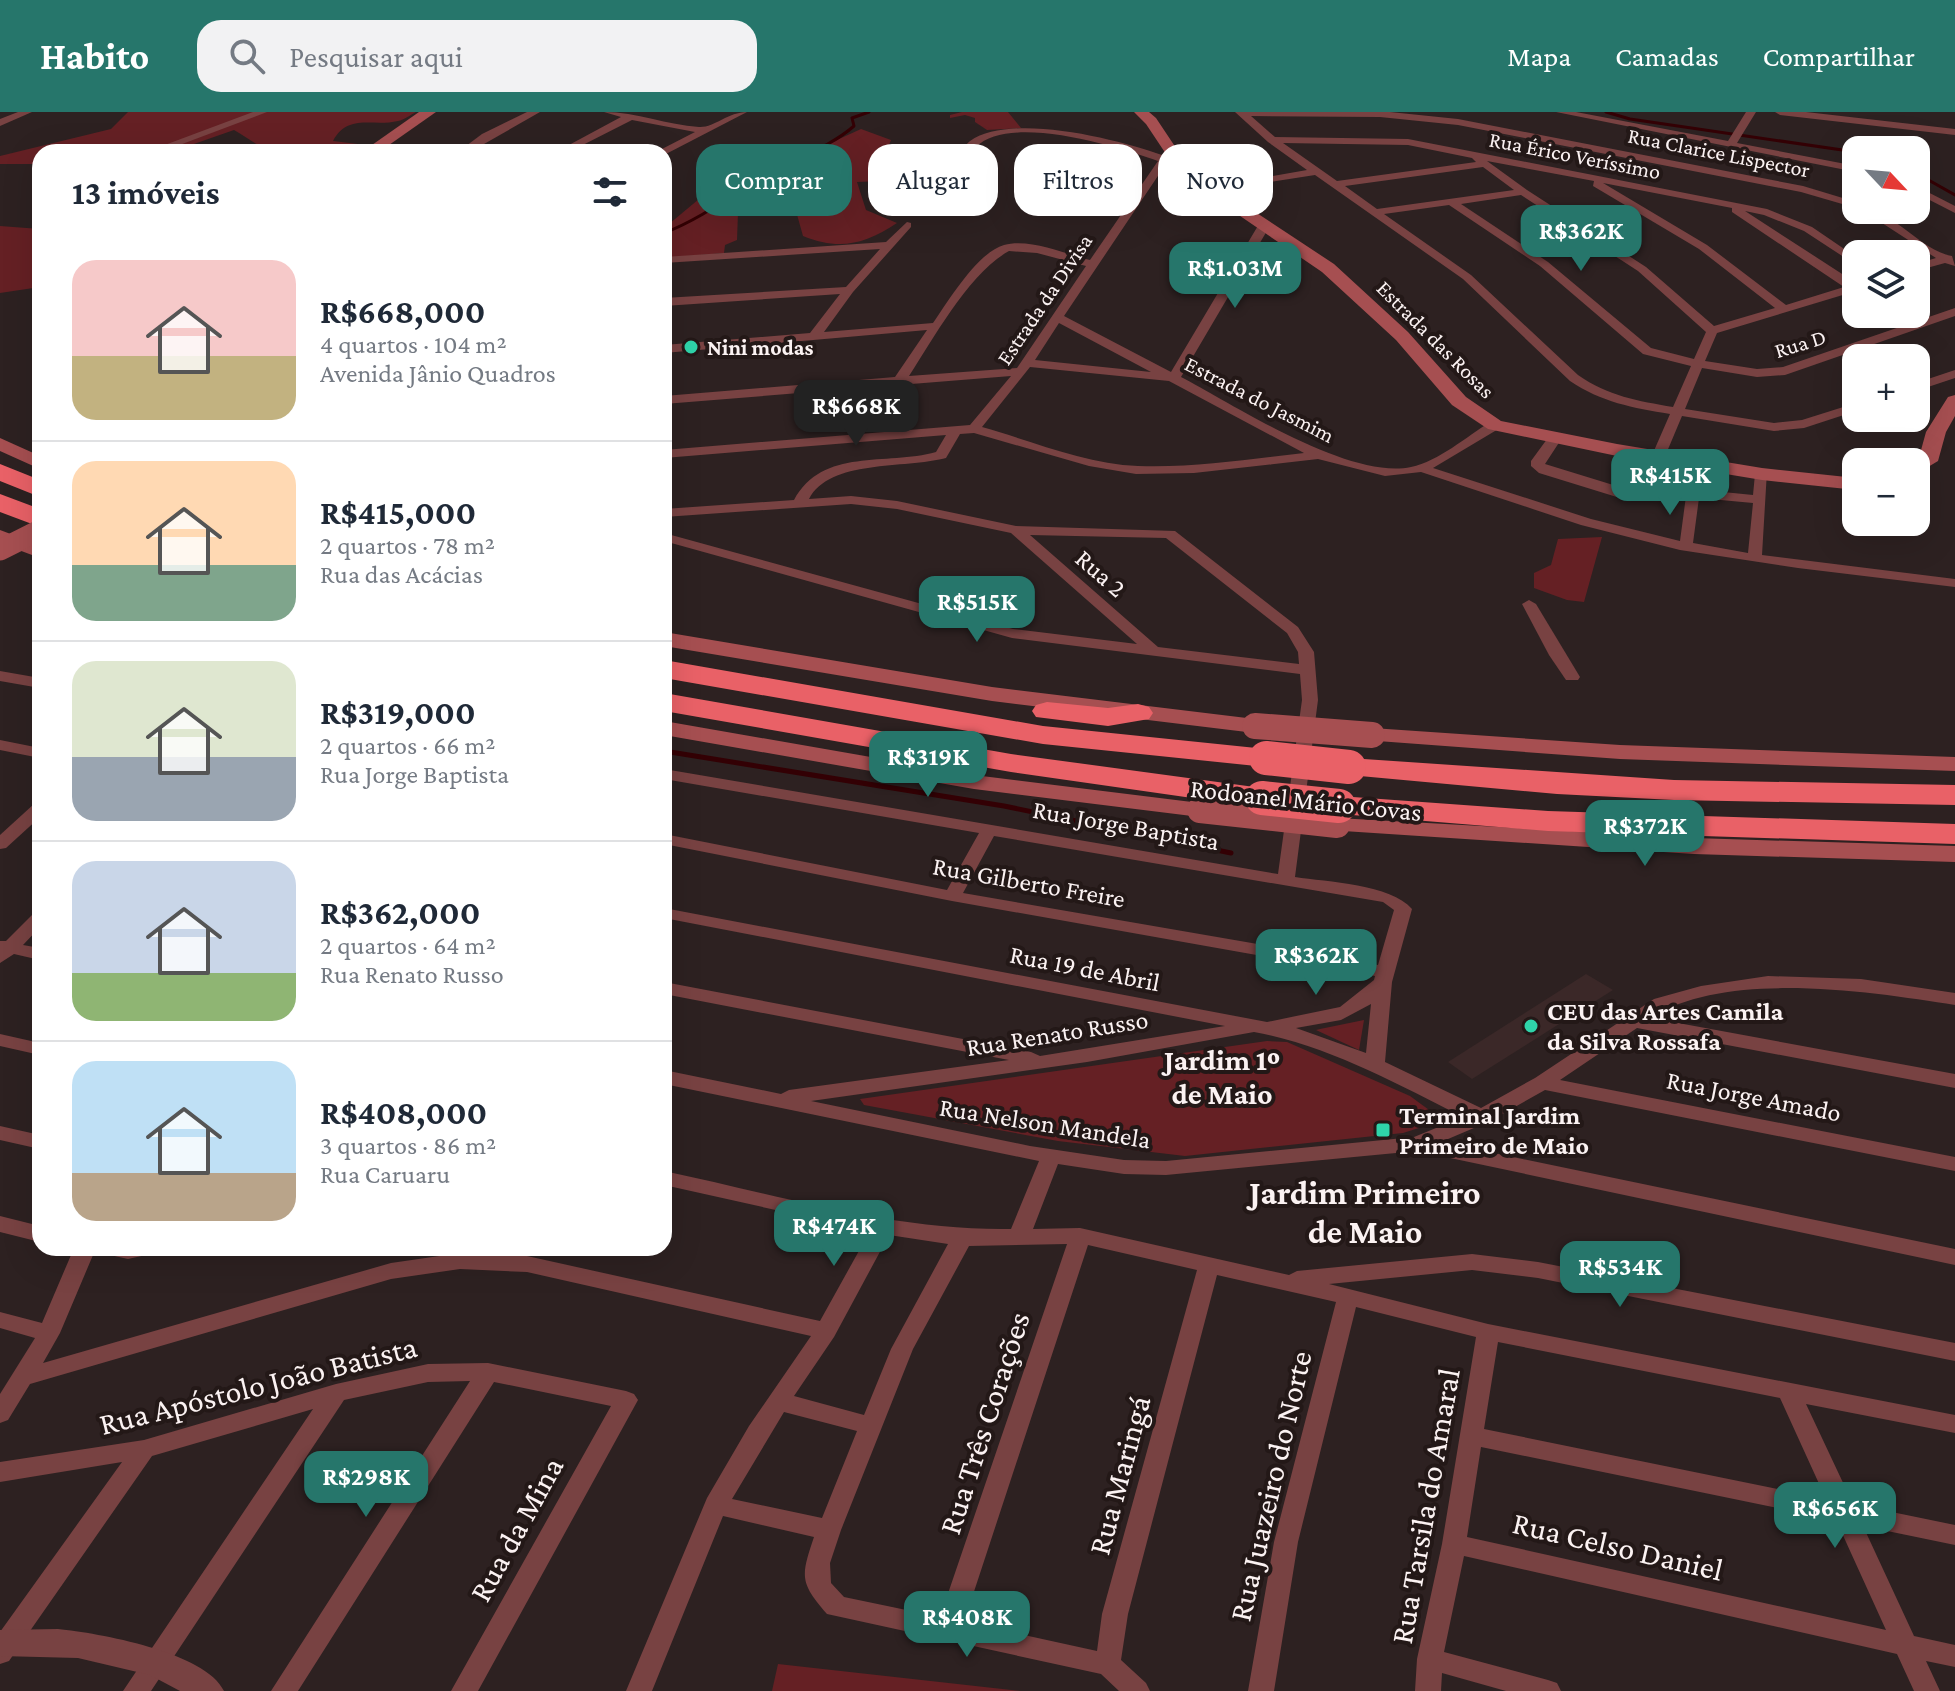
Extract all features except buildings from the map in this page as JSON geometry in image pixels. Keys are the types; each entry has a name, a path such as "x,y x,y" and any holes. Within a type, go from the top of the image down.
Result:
{"highway":[{"path":"0,472 32,486"},
{"path":"0,502 32,516"},
{"path":"672,662 781,673 1076,716 1108,717 1138,713"},
{"name":"Rodoanel Mário Covas","path":"672,670 1043,735 1349,767 1659,789 1955,795"},
{"name":"Rodoanel Mário Covas","path":"672,703 1011,763 1262,798 1338,816 1955,834"}],"main road":[{"path":"381,144 429,112"},
{"name":"Estrada das Rosas","path":"1150,115 1163,144"},
{"name":"Estrada das Rosas","path":"1252,216 1318,261 1373,306 1459,401 1495,425 1762,474 1842,483"},
{"path":"1929,448 1955,401"},
{"path":"0,444 32,459"},
{"path":"1930,461 1950,452"},
{"path":"0,550 32,534"},
{"path":"0,536 32,549"},
{"path":"672,640 904,681 1255,726 1589,751 1955,764"},
{"path":"672,729 946,778 1200,810 1338,816 1694,846 1955,854"}],"street":[{"path":"0,123 27,112"},
{"path":"173,144 262,112"},
{"path":"474,144 535,112"},
{"path":"609,112 703,131"},
{"path":"672,148 742,112"},
{"path":"1240,112 1272,140 1467,277 1574,378 1609,398 1679,413 1786,427 1842,411"},
{"name":"Rua Clarice Lispector","path":"1240,112 1380,114 1458,122 1803,189 1842,201"},
{"path":"1561,112 1735,137 1842,165"},
{"path":"1735,137 1751,112"},
{"path":"1780,112 1955,132"},
{"path":"1922,112 1925,129"},
{"path":"577,144 630,117"},
{"path":"974,144 991,135 1016,132 1089,137 1158,152"},
{"name":"Rua Érico Veríssimo","path":"1272,140 1387,141 1472,154 1793,221 1842,253"},
{"path":"1472,154 1523,192 1642,269 1712,331"},
{"path":"1338,184 1483,164"},
{"name":"Estrada da Divisa","path":"974,429 1023,367 1158,167"},
{"path":"1273,179 1318,171"},
{"path":"1583,176 1703,247 1784,309"},
{"path":"1612,193 1623,185"},
{"path":"1375,212 1523,192"},
{"path":"1930,197 1955,210"},
{"name":"Rua D","path":"1453,203 1544,264 1636,344 1658,355 1699,364 1757,373 1785,371 1955,312"},
{"path":"1728,206 1842,280"},
{"path":"672,399 1023,367 1174,378 1265,224"},
{"path":"1891,224 1951,259"},
{"path":"815,335 849,290 907,225"},
{"path":"672,259 887,245"},
{"path":"900,380 937,326 995,252 1013,247 1091,264"},
{"path":"1930,264 1951,259"},
{"path":"672,301 849,290"},
{"path":"1712,331 1842,292"},
{"name":"Estrada do Jasmim","path":"1056,317 1319,455 1376,469 1421,468 1495,425"},
{"path":"672,348 937,326"},
{"path":"1555,438 1538,461 1538,466 1632,497 1641,497 1712,331"},
{"path":"1930,382 1955,374"},
{"path":"800,502 807,485 827,472 941,455 956,429"},
{"path":"672,453 974,429 1094,463 1136,470 1194,469 1319,455"},
{"path":"1421,468 1540,508 1686,546 1955,583"},
{"path":"1755,557 1762,474"},
{"path":"1646,488 1760,500"},
{"path":"1686,546 1693,493"},
{"path":"672,512 800,502 871,501 1016,530 1170,534 1293,630 1306,652 1310,700 1286,878"},
{"name":"Rua 2","path":"1016,530 1155,652"},
{"path":"672,539 1012,633 1306,670"},
{"path":"1529,604 1554,646 1564,672 1572,677"},
{"path":"0,676 32,682"},
{"path":"0,745 32,751"},
{"name":"Rua Jorge Baptista","path":"672,775 1389,898 1403,909 1384,977"},
{"path":"0,844 32,815"},
{"path":"952,896 990,828"},
{"name":"Rua Gilberto Freire","path":"672,841 1384,977"},
{"name":"Rua 19 de Abril","path":"672,915 1260,1027 1323,1043 1375,1064 1481,1117"},
{"path":"3,950 32,924"},
{"path":"3,950 32,953"},
{"path":"1375,1064 1384,977"},
{"name":"Rua Renato Russo","path":"774,1098 1045,1061 1338,1015 1367,1001 1384,977"},
{"name":"Rua Nelson Mandela","path":"672,1079 1051,1156 1124,1167 1166,1168 1417,1144 1481,1117 1542,1083 1661,1003 1701,992 1768,982 1861,985 1955,999"},
{"path":"672,990 1045,1061"},
{"path":"1632,1021 1955,1081"},
{"path":"0,1040 32,1047"},
{"name":"Rua Jorge Amado","path":"1542,1083 1955,1164"},
{"path":"0,1133 32,1140"},
{"path":"1417,1144 1955,1257"},
{"path":"1018,1239 1051,1156"},
{"path":"672,1180 883,1226 962,1238 1080,1236 1283,1281 1488,1332 1955,1424"},
{"path":"0,1224 32,1232"},
{"path":"639,1691 716,1505 778,1401 826,1331 883,1226"},
{"name":"Rua Três Corações","path":"949,1630 1080,1236"},
{"path":"962,1238 902,1349 829,1530 818,1563 818,1586 836,1606 1108,1664 1137,1691"},
{"path":"0,1414 49,1333 82,1256"},
{"path":"24,1377 391,1271 460,1261 527,1264 826,1331"},
{"path":"1283,1281 1472,1262 1538,1270 1955,1352"},
{"name":"Rua Maringá","path":"1108,1664 1115,1614 1209,1265"},
{"name":"Rua Juazeiro do Norte","path":"1261,1691 1267,1632 1301,1470 1348,1297"},
{"path":"0,1320 49,1333"},
{"name":"Rua Tarsila do Amaral","path":"1428,1691 1430,1659 1454,1544 1488,1332"},
{"path":"284,1691 488,1372"},
{"name":"Rua Apóstolo João Batista","path":"0,1472 144,1449 336,1393 428,1373 488,1372 626,1400"},
{"path":"1788,1390 1927,1691"},
{"path":"136,1691 336,1393"},
{"name":"Rua da Mina","path":"464,1691 626,1400"},
{"path":"778,1401 872,1426"},
{"path":"1472,1436 1843,1509 1955,1535"},
{"path":"3,1646 144,1449"},
{"path":"716,1505 829,1530"},
{"name":"Rua Celso Daniel","path":"1454,1544 1955,1656"},
{"path":"3,1646 93,1647 155,1662 208,1691"},
{"path":"1430,1659 1548,1691"}],"shaded area":[{"path":"128,112 416,112 398,121 354,124 339,132 333,141 358,144 258,144 234,130 194,144 49,144 111,129"},
{"path":"1008,112 1021,128 987,130 975,122 975,118 965,115 950,118 950,115"},
{"path":"861,129 891,140 889,144 868,144 868,182 857,182 868,216 880,216 897,223 874,236 852,243 829,243 803,236 797,216 852,216 852,144 828,144"},
{"path":"32,148 32,164 0,164 0,156"},
{"path":"696,202 696,216 738,216 737,240 725,245 724,253 672,257 672,222"},
{"path":"0,226 32,228 32,288 0,293"},
{"path":"1602,537 1584,602 1567,600 1534,588 1534,573 1551,565 1558,539"},
{"name":"CEU das Artes Camila da Silva Rossafa","path":"1586,974 1613,990 1472,1079 1448,1062"},
{"path":"1364,1020 1359,1050 1316,1030 1320,1029"},
{"path":"1267,1041 1287,1042 1410,1096 1436,1115 1438,1122 1403,1133 1185,1156 1058,1141 864,1105 860,1099"},
{"path":"778,1664 1021,1691 772,1691"}],"waterway":[{"path":"672,230 772,171 835,140 854,126 852,118 869,112"},
{"path":"1606,112 1630,119 1842,150"},
{"path":"1930,181 1955,195"},
{"path":"672,752 1004,806 1231,853"}],"place":[{"name":"Nini modas","path":"691,347"},
{"name":"CEU das Artes Camila da Silva Rossafa","path":"1531,1026"},
{"name":"Terminal Jardim Primeiro de Maio","path":"1383,1130"}],"district":[{"name":"Jardim 1º de Maio","path":"1222,1077"},
{"name":"Jardim Primeiro de Maio","path":"1365,1212"}]}
